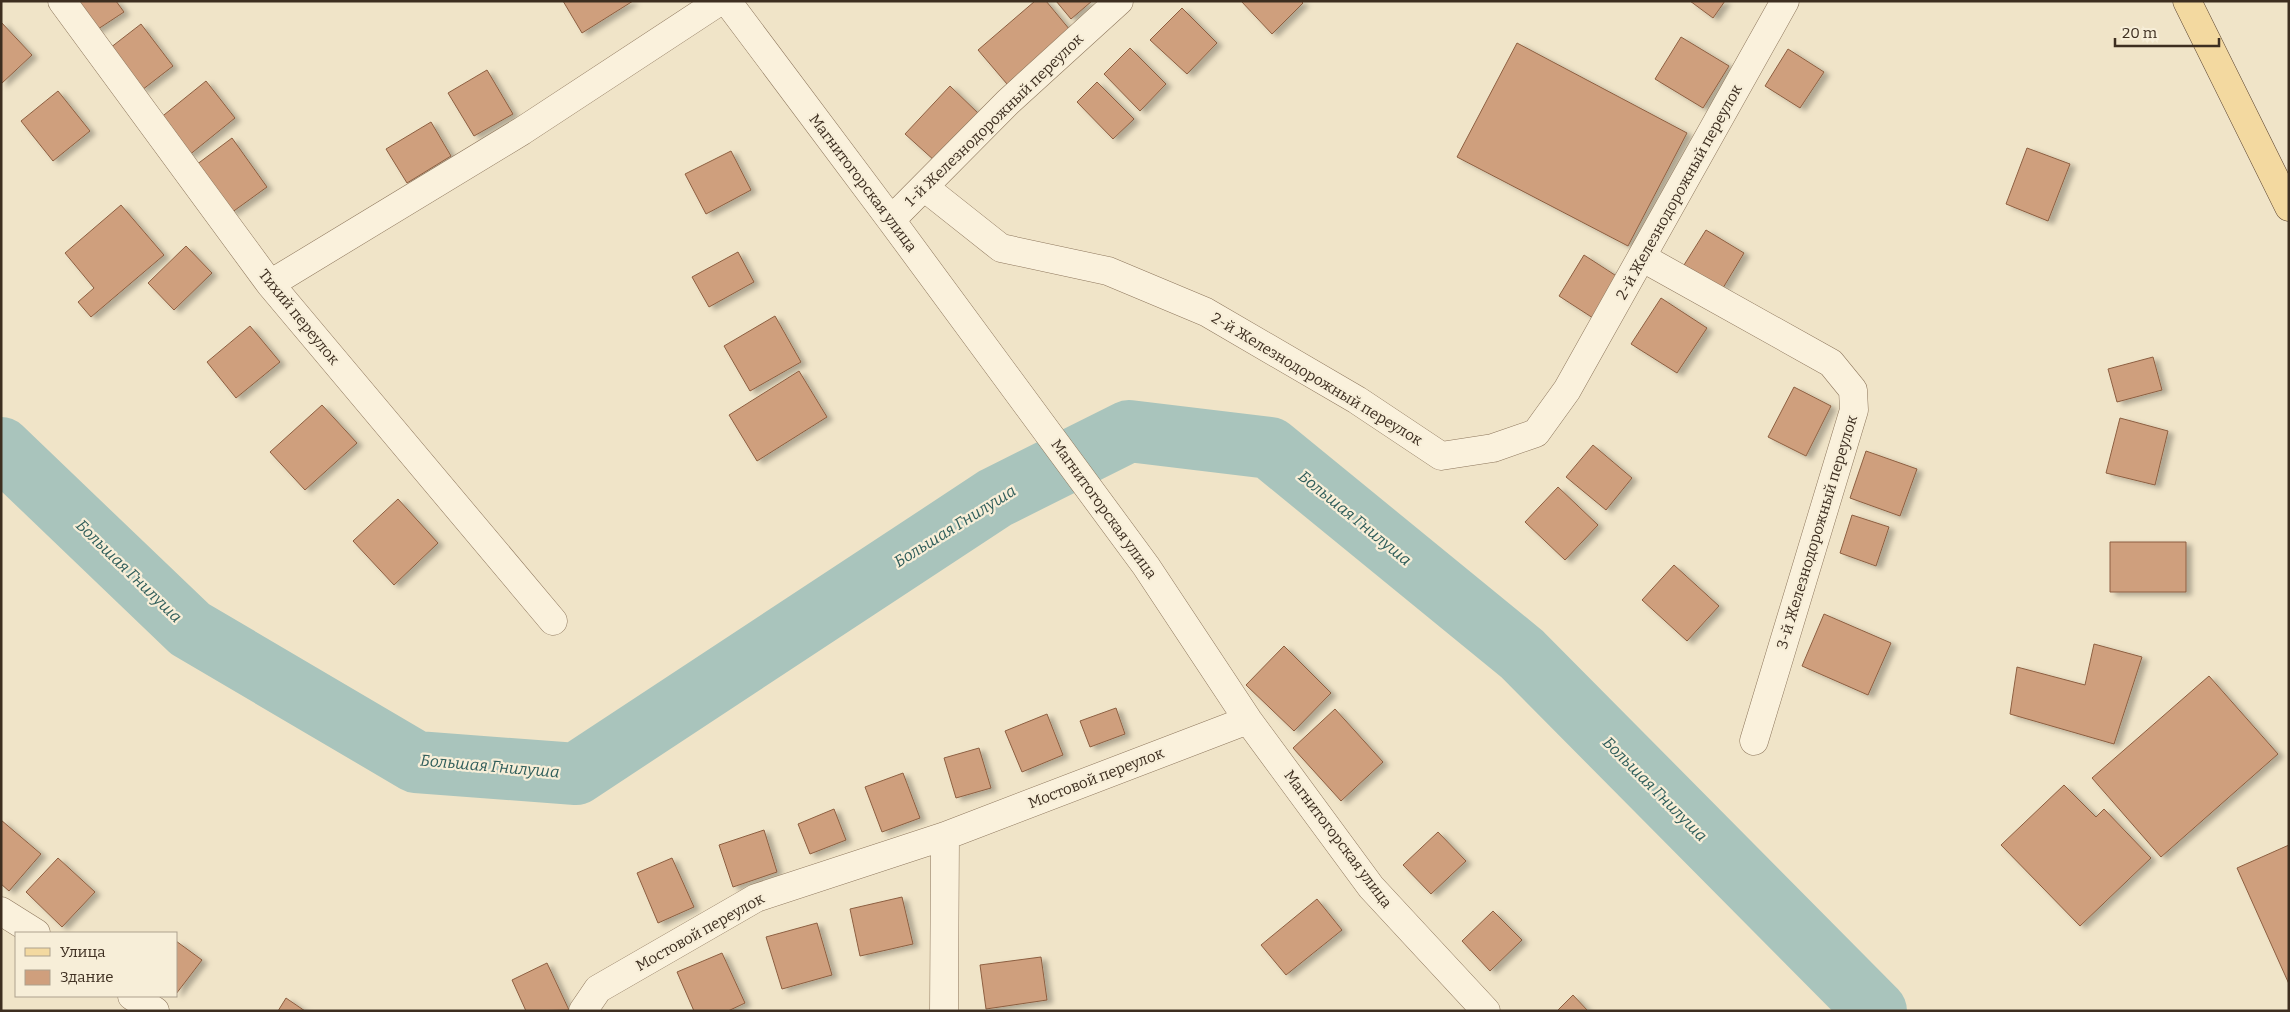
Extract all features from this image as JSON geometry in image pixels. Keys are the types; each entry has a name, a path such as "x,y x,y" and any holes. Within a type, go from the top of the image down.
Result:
{"main road":[{"path":"2188,1 2289,207"}],"street":[{"name":"Тихий переулок","path":"62,1 270,284 553,621"},
{"path":"270,284 522,131 720,1"},
{"name":"Магнитогорская улица","path":"726,1 891,220 1146,566 1248,720 1371,887 1486,1011"},
{"name":"1-й Железнодорожный переулок","path":"891,220 1008,102 1119,1"},
{"name":"2-й Железнодорожный переулок","path":"924,187 1001,248 1108,271 1206,312 1357,400 1441,456 1493,448 1536,433 1567,390 1786,1"},
{"name":"3-й Железнодорожный переулок","path":"1643,258 1831,363 1853,390 1854,410 1754,741"},
{"name":"Мостовой переулок","path":"583,1011 598,988 756,898 945,836 1248,720"},
{"path":"944,1011 945,836"},
{"path":"1,911 34,932"},
{"path":"134,997 155,1011"}],"building":[{"path":"75,1 116,1 124,12 95,31"},
{"path":"563,1 633,1 582,33"},
{"path":"1035,1 1046,1 1070,30 1007,84 978,50"},
{"path":"1056,1 1092,1 1071,19"},
{"path":"1241,1 1301,1 1303,3 1272,34"},
{"path":"1690,1 1725,1 1713,18"},
{"path":"1182,8 1217,43 1187,74 1150,40"},
{"path":"1,22 32,55 1,84"},
{"path":"141,24 173,66 142,90 110,48"},
{"path":"1681,37 1729,66 1703,108 1655,79"},
{"path":"1517,43 1687,133 1628,246 1457,157"},
{"path":"1130,48 1166,84 1140,111 1104,74"},
{"path":"1788,49 1824,72 1800,108 1765,86"},
{"path":"487,70 513,114 474,136 448,93"},
{"path":"206,81 235,118 188,156 159,119"},
{"path":"1097,82 1134,119 1113,139 1077,102"},
{"path":"950,86 979,114 935,161 905,134"},
{"path":"58,91 90,131 53,161 21,121"},
{"path":"431,122 451,156 407,183 386,149"},
{"path":"232,138 267,187 231,213 196,165"},
{"path":"2027,148 2070,164 2048,221 2006,204"},
{"path":"731,151 751,190 706,214 685,174"},
{"path":"121,205 164,255 91,317 78,302 94,288 65,253"},
{"path":"1706,230 1744,253 1723,288 1684,265"},
{"path":"186,246 212,273 174,310 148,283"},
{"path":"738,252 754,282 709,307 692,277"},
{"path":"1584,255 1618,277 1593,318 1559,296"},
{"path":"1661,298 1707,328 1677,373 1631,344"},
{"path":"775,316 801,362 750,391 724,346"},
{"path":"250,326 280,362 236,398 207,362"},
{"path":"2153,357 2162,390 2117,402 2108,369"},
{"path":"799,371 827,417 757,461 729,415"},
{"path":"1794,387 1831,406 1806,456 1768,437"},
{"path":"322,405 357,443 305,490 270,452"},
{"path":"2120,418 2168,431 2155,485 2106,473"},
{"path":"1593,445 1632,478 1606,510 1566,477"},
{"path":"1866,451 1917,469 1900,516 1850,498"},
{"path":"1558,487 1598,525 1565,560 1525,522"},
{"path":"398,499 438,543 394,585 353,541"},
{"path":"1852,515 1889,527 1876,566 1840,553"},
{"path":"2110,542 2186,542 2186,592 2110,592"},
{"path":"1674,565 1719,606 1687,641 1642,600"},
{"path":"1824,614 1891,643 1868,695 1802,666"},
{"path":"2094,644 2142,657 2114,744 2010,714 2017,667 2085,685"},
{"path":"1284,646 1331,693 1294,731 1246,685"},
{"path":"2209,676 2278,754 2161,857 2092,778"},
{"path":"1116,708 1125,734 1090,747 1080,721"},
{"path":"1335,709 1383,762 1341,801 1293,748"},
{"path":"1047,714 1063,755 1022,772 1005,731"},
{"path":"979,748 991,788 956,798 944,758"},
{"path":"903,773 920,818 882,832 865,787"},
{"path":"2064,785 2096,817 2104,809 2151,858 2080,926 2001,845"},
{"path":"834,809 846,840 810,854 798,824"},
{"path":"1,820 41,854 9,891 1,884"},
{"path":"764,830 777,872 733,887 719,845"},
{"path":"1438,832 1466,861 1431,894 1403,865"},
{"path":"2289,845 2289,984 2237,868"},
{"path":"58,858 95,892 62,927 26,892"},
{"path":"672,858 694,907 658,923 637,873"},
{"path":"902,897 913,944 860,956 850,909"},
{"path":"1317,899 1342,930 1286,975 1261,945"},
{"path":"1493,911 1522,940 1490,971 1462,941"},
{"path":"817,923 832,975 782,989 766,937"},
{"path":"178,942 202,960 178,991"},
{"path":"722,953 745,1003 728,1011 694,1011 677,972"},
{"path":"1041,957 1047,1000 986,1009 980,965"},
{"path":"547,963 569,1010 526,1011 512,980"},
{"path":"1573,995 1588,1011 1557,1011"},
{"path":"286,998 305,1011 278,1011"}],"waterway":[{"name":"Большая Гнилуша","path":"1,448 190,629 416,762 576,774 995,498 1129,431 1270,448 1522,654 1876,1011"}]}
